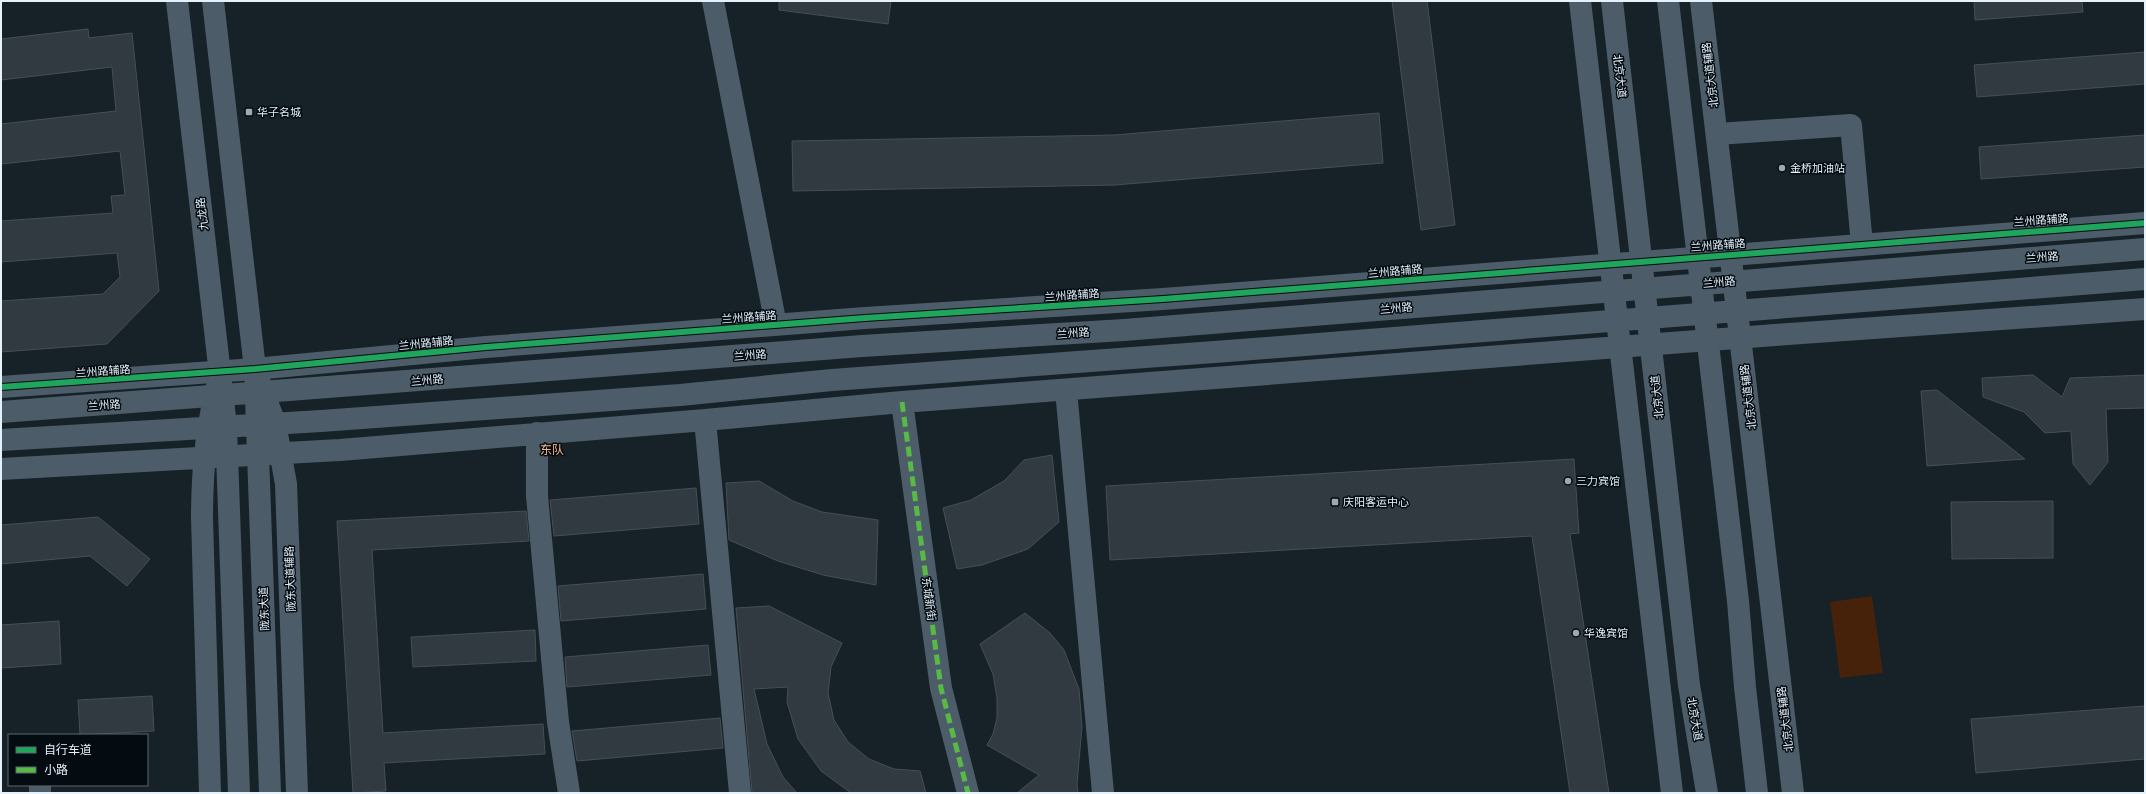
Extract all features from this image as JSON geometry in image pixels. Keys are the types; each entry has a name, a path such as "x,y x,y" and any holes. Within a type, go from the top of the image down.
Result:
{"main road":[{"name":"九龙路","path":"178,1 220,372 218,396"},
{"path":"213,1 255,369"},
{"path":"1580,1 1672,793"},
{"name":"北京大道","path":"1612,1 1689,685 1707,793"},
{"path":"1668,1 1738,601 1745,687 1757,793"},
{"name":"北京大道辅路","path":"1701,1 1794,793"},
{"name":"兰州路","path":"1,412 740,355 1124,330 2145,249"},
{"path":"1,440 267,424 672,395 832,380 1617,322 2145,279"},
{"path":"261,393 267,424"},
{"name":"陇东大道","path":"267,424 259,454 270,793"},
{"path":"217,427 228,456 239,793"}],"street":[{"path":"713,1 776,325"},
{"path":"1717,134 1851,125 1862,244"},
{"name":"兰州路辅路","path":"1,387 220,372 486,347 776,325 1163,299 1731,254 2145,224"},
{"path":"1,469 348,449 705,420 902,402 1620,348 1708,340 2145,309"},
{"path":"255,369 261,393"},
{"path":"1066,390 1103,793"},
{"path":"210,793 202,518 204,457 217,427 218,396"},
{"name":"东城新街","path":"902,402 941,688 968,793"},
{"path":"705,420 740,793"},
{"name":"陇东大道辅路","path":"267,424 282,453 288,515 297,793"},
{"path":"537,433 537,496 558,722 569,793"}],"shaded area":[{"path":"1872,596 1883,673 1840,678 1830,602"}],"building":[{"path":"779,1 891,1 888,24 779,10"},
{"path":"1392,1 1427,1 1455,225 1421,230"},
{"path":"1974,1 2082,1 2083,12 1975,20"},
{"path":"88,29 89,38 132,33 159,291 107,344 1,352 1,301 103,294 120,277 117,253 1,262 1,221 113,213 111,196 125,195 120,151 1,164 1,124 116,111 112,67 1,80 1,39"},
{"path":"2145,52 2145,84 1977,97 1974,65"},
{"path":"1379,113 1383,163 1115,185 793,191 792,141 1114,135"},
{"path":"2145,135 2145,167 1981,179 1979,147"},
{"path":"2033,375 2062,397 2070,378 2145,375 2145,408 2106,409 2108,462 2090,485 2073,464 2071,431 2045,433 2024,412 1983,397 1982,378"},
{"path":"1937,390 2025,459 1927,466 1921,391"},
{"path":"1052,455 1059,522 1028,549 982,565 957,569 943,508 971,500 1004,481 1024,460"},
{"path":"1574,459 1579,533 1570,534 1609,793 1570,793 1532,536 1110,560 1106,486"},
{"path":"759,481 793,501 822,512 878,520 876,585 823,575 778,561 729,540 726,483"},
{"path":"696,488 699,524 554,536 550,500"},
{"path":"2053,501 2053,558 1952,559 1951,502"},
{"path":"526,511 529,541 372,550 383,733 543,724 545,754 384,763 386,791 353,793 337,521"},
{"path":"98,517 150,559 127,586 90,556 1,564 1,525"},
{"path":"703,574 706,609 561,621 558,586"},
{"path":"769,606 842,643 831,667 828,693 834,720 848,742 869,759 894,769 920,771 926,793 851,793 821,771 798,739 787,702 788,687 754,689 767,744 783,777 797,793 752,793 736,608"},
{"path":"1025,613 1050,633 1064,650 1079,689 1082,727 1077,783 1078,793 1017,793 1039,775 987,745 993,734 997,718 997,698 993,674 980,644"},
{"path":"59,621 61,664 1,668 1,625"},
{"path":"535,630 536,661 413,667 411,637"},
{"path":"708,645 711,675 567,687 565,657"},
{"path":"152,696 154,731 80,734 78,700"},
{"path":"2145,706 2145,759 1976,773 1971,719"},
{"path":"720,718 723,748 577,761 572,731"}],"marked path":[{"path":"902,402 941,688 968,793"}],"cycle path":[{"path":"1,387 255,369 486,347 865,318 1163,299 2145,223"}],"place":[{"name":"华子名城","path":"249,112"},
{"name":"金桥加油站","path":"1782,168"},
{"name":"三力宾馆","path":"1568,481"},
{"name":"庆阳客运中心","path":"1335,502"},
{"name":"华逸宾馆","path":"1576,633"}],"district":[{"name":"东队","path":"552,449"}]}
